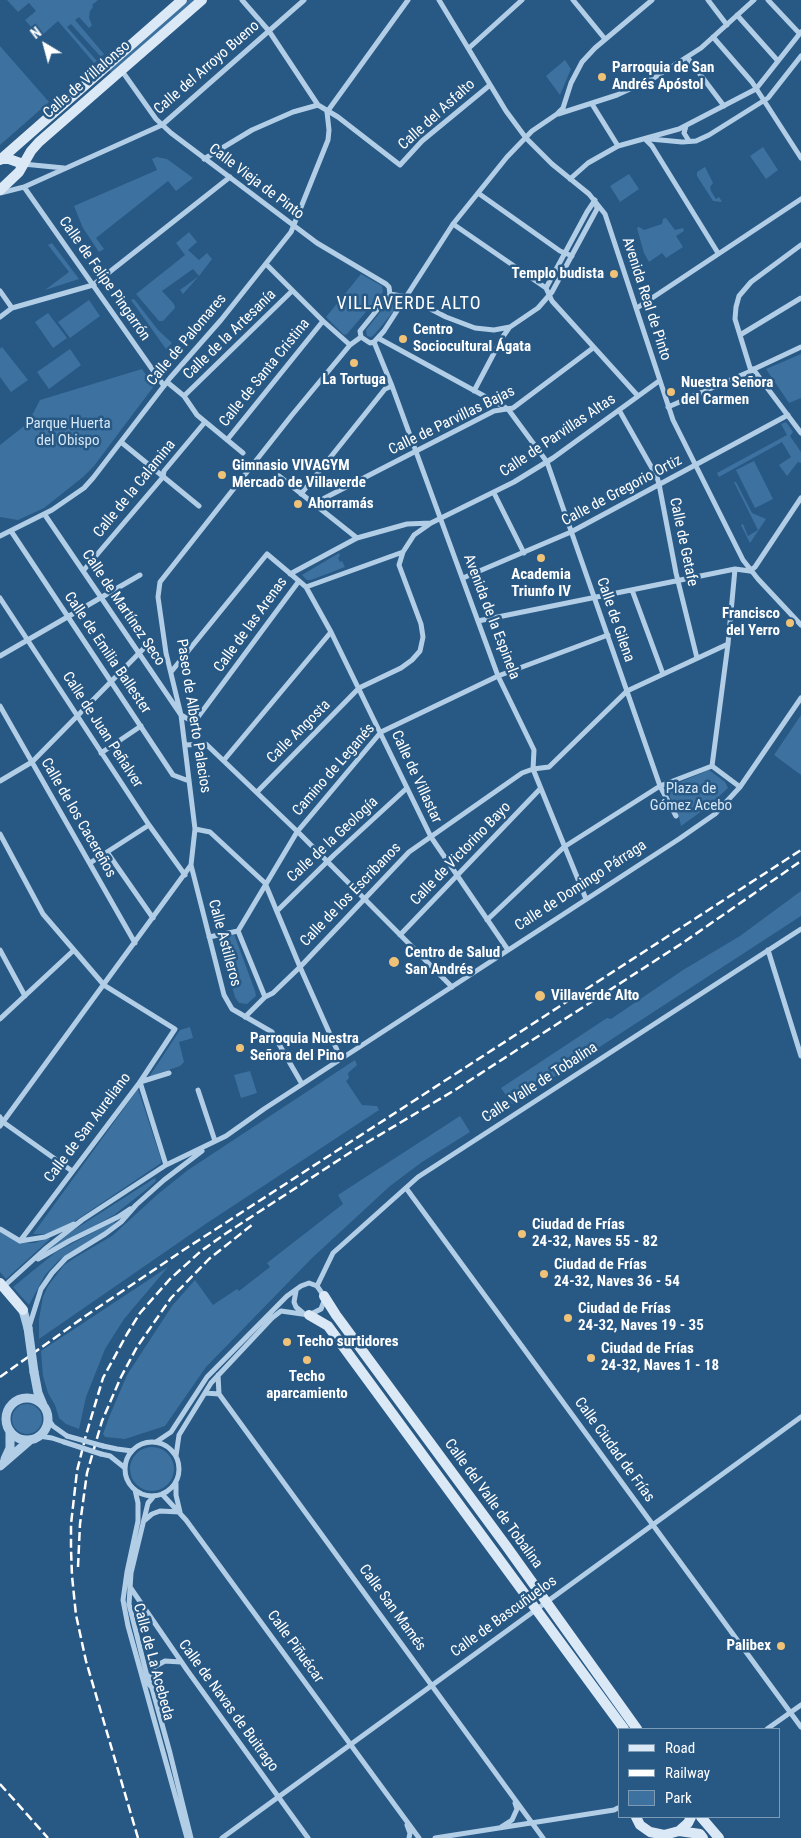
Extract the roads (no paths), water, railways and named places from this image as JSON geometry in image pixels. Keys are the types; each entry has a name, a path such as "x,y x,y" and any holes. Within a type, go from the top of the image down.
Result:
{"main road":[{"name":"Calle de Villalonso","path":"1,159 182,0"},
{"name":"Calle de Villalonso","path":"0,191 13,179 39,142 202,0"},
{"path":"1,159 9,159 23,164"},
{"path":"0,1283 22,1310"},
{"name":"Calle del Valle de Tobalina","path":"324,1296 636,1728"},
{"name":"Calle del Valle de Tobalina","path":"306,1314 328,1326 623,1728"},
{"path":"636,1818 640,1825 650,1832 662,1836 679,1831 700,1834 703,1838"},
{"path":"679,1831 690,1818"},
{"path":"702,1818 719,1838"}],"street":[{"path":"242,0 269,31 318,105 327,112 408,0"},
{"name":"Calle del Arroyo Bueno","path":"0,191 24,188 64,168 162,125 304,0"},
{"name":"Avenida Real de Pinto","path":"439,0 490,85 526,138 552,164 595,200 605,214 668,407 696,466 750,571 801,625"},
{"path":"469,48 522,0"},
{"path":"573,0 605,39"},
{"path":"510,327 494,330 475,328 446,317 407,297 390,294 360,331 361,337 370,343 376,340 407,297 453,224 507,157 526,138 563,108 571,83 582,62 605,39 652,0"},
{"path":"708,0 726,25"},
{"path":"743,0 747,6"},
{"path":"557,114 592,104 654,78 687,57 713,37 754,0"},
{"path":"570,179 588,163 618,146 686,126 756,89 800,33 768,0"},
{"path":"737,16 778,61"},
{"path":"713,37 752,82 763,102 801,158"},
{"path":"646,139 696,141 708,135 768,98 801,56"},
{"path":"687,57 724,106"},
{"name":"Calle Vieja de Pinto","path":"121,70 156,120 162,125 204,159 317,243 386,284 389,287 390,294"},
{"name":"Calle del Asfalto","path":"327,112 338,117 400,165 422,140 490,85"},
{"path":"592,104 618,146"},
{"path":"204,159 252,130 293,112 318,105"},
{"name":"Calle de Palomares","path":"0,536 45,515 84,488 166,384 266,264 294,226 296,216 328,140 327,112"},
{"path":"686,126 684,134 689,141"},
{"path":"646,139 718,253"},
{"name":"Calle del Arroyo Bueno","path":"23,164 64,168"},
{"path":"0,318 12,308 93,285 230,178"},
{"name":"Calle de Felipe Pingarrón","path":"24,188 166,384 184,396 197,415 243,453"},
{"path":"478,193 565,254 572,256"},
{"path":"637,308 801,199"},
{"path":"546,288 595,200"},
{"path":"474,391 502,338 510,327 538,308 549,296 597,208 595,200"},
{"path":"453,224 546,288 549,296 593,348 638,396"},
{"path":"801,245 751,282 739,296 735,319 752,370 801,434"},
{"path":"266,264 292,292 350,345"},
{"path":"0,291 12,308"},
{"name":"Calle de la Artesanía","path":"184,396 292,292"},
{"path":"740,334 801,298"},
{"name":"Calle de Santa Cristina","path":"227,440 323,321"},
{"name":"Paseo de Alberto Palacios","path":"1,1122 191,865 195,829 190,781 181,715 166,653 158,598 160,582 292,415 350,345 361,337"},
{"path":"376,340 508,410"},
{"name":"Avenida de la Espinela","path":"376,340 498,676 534,750 533,769 540,789 586,899"},
{"path":"668,407 801,347"},
{"name":"Calle de Parvillas Bajas","path":"315,505 317,502 494,411 513,408 593,348"},
{"name":"Calle de Parvillas Altas","path":"432,523 494,493 547,462 659,381"},
{"path":"301,494 385,389 392,386"},
{"name":"Calle de Gilena","path":"508,410 547,462 660,786 676,816"},
{"name":"Calle de Getafe","path":"619,410 657,477 678,580 697,658"},
{"name":"Calle de Gregorio Ortiz","path":"463,578 524,554 571,532 788,415"},
{"name":"Calle de la Calamina","path":"83,571 163,477 164,471 205,422"},
{"path":"121,442 199,506"},
{"path":"278,476 357,538"},
{"path":"494,493 524,554"},
{"path":"478,621 735,569 750,571 755,567 801,498"},
{"name":"Calle de Martínez Seco","path":"45,515 181,715"},
{"path":"290,574 357,538 407,524 432,523"},
{"path":"359,688 402,668 420,651 423,637 421,624 399,564 403,552 414,535 432,523"},
{"name":"Calle de Emilia Ballester","path":"11,532 174,775 190,781"},
{"path":"306,587 403,552"},
{"name":"Calle de Villastar","path":"172,672 266,554 299,581 306,587 331,632 431,837 508,950"},
{"path":"712,766 728,644 735,569"},
{"path":"0,656 140,575"},
{"name":"Calle de las Arenas","path":"181,715 190,720 198,717 299,581"},
{"path":"632,590 663,674"},
{"name":"Calle de Juan Peñalver","path":"0,598 148,824 185,875"},
{"path":"224,760 331,632"},
{"name":"Camino de Leganés","path":"238,930 297,832 381,732 498,676 608,634"},
{"path":"0,781 32,762 152,640"},
{"name":"Calle de los Escribanos","path":"245,1017 300,967 409,852 522,773 548,767 627,691 728,644"},
{"name":"Calle Angosta","path":"257,792 359,688"},
{"name":"Calle de Domingo Párraga","path":"29,1264 82,1220 166,1165 226,1136 302,1084 715,814 740,787 801,698"},
{"name":"Calle de los Cacereños","path":"0,706 135,942"},
{"path":"101,753 141,726"},
{"path":"185,746 206,744 224,760 452,987"},
{"path":"487,920 564,847 660,786 712,766"},
{"path":"712,766 740,787"},
{"name":"Calle de la Geología","path":"277,911 407,788"},
{"name":"Calle de Victorino Bayo","path":"400,935 540,789"},
{"path":"90,863 148,824"},
{"path":"195,829 210,832 265,883 341,1059"},
{"path":"0,834 43,914 104,985"},
{"path":"107,852 153,918"},
{"name":"Calle Astilleros","path":"191,865 224,995 232,1008 272,1032 302,1084"},
{"name":"Calle Valle de Tobalina","path":"318,1286 333,1253 406,1188 433,1167 801,929"},
{"path":"209,937 238,930 265,997"},
{"path":"0,950 25,996"},
{"path":"0,1019 74,950"},
{"path":"768,950 801,1056"},
{"name":"Calle de San Aureliano","path":"20,1241 140,1082 175,1028 104,985"},
{"path":"166,1165 140,1082 169,1073"},
{"path":"198,1090 215,1141"},
{"path":"1,1122 72,1171"},
{"name":"Calle de Domingo Párraga","path":"29,1264 69,1241 118,1217 136,1205 215,1141"},
{"name":"Calle Ciudad de Frías","path":"406,1188 801,1727"},
{"name":"Calle de Domingo Párraga","path":"28,1328 41,1289 52,1273 66,1258 121,1222 136,1205"},
{"path":"0,1229 20,1241 45,1237 82,1220"},
{"path":"0,1290 29,1264"},
{"path":"156,1442 171,1432 207,1377 287,1296 309,1283 318,1286 324,1296 321,1309 306,1314 281,1311 272,1318 218,1375 179,1435 176,1456"},
{"path":"296,1290 294,1295 296,1307 306,1314"},
{"path":"22,1310 28,1328 38,1393 48,1419 53,1426 67,1436 117,1450 132,1451"},
{"path":"2,1464 10,1448 10,1430 6,1417 8,1410 12,1404 25,1398 30,1391 34,1372"},
{"path":"205,1393 219,1394 218,1375"},
{"name":"Calle San Mamés","path":"219,1394 543,1838"},
{"path":"25,1398 38,1401 43,1405"},
{"name":"Calle de Bascuñuelos","path":"222,1838 801,1417"},
{"path":"2,1464 30,1440 39,1436 46,1428 48,1419"},
{"path":"10,1430 18,1438 30,1440"},
{"path":"39,1436 52,1438 110,1456 125,1468"},
{"path":"145,1520 160,1510 180,1512 176,1495 176,1482 180,1469 176,1456 168,1446 156,1442 143,1443 132,1451 128,1456 125,1468 128,1480 136,1490 144,1495 154,1496 170,1489 176,1482"},
{"name":"Calle de La Acebeda","path":"136,1490 138,1521 123,1600 128,1626 187,1838"},
{"name":"Calle Piñuécar","path":"162,1494 180,1512 419,1838"},
{"name":"Calle de La Acebeda","path":"154,1496 148,1503 131,1573 130,1604 149,1684 152,1688 192,1838"},
{"name":"Calle de Navas de Buitrago","path":"130,1586 181,1662 308,1838"},
{"path":"149,1684 154,1667 165,1661 181,1662"},
{"path":"767,1728 801,1705"},
{"path":"500,1828 512,1820 517,1809 514,1798"},
{"path":"435,1838 618,1808"},
{"name":"Calle Piñuécar","path":"404,1818 410,1833 409,1838"},
{"path":"190,1832 196,1838"},
{"path":"450,1838 457,1835"}],"railway":[{"path":"0,1377 84,1317 182,1251 801,850"},
{"path":"138,1838 86,1661 76,1615 72,1576 71,1524 77,1471 103,1378 140,1313 170,1279 201,1251 225,1234 351,1152 455,1090 684,942 801,861"},
{"path":"78,1567 80,1524 87,1473 102,1421 121,1377 137,1347 171,1298 209,1259 253,1224"},
{"path":"0,1784 48,1838"}],"place":[{"name":"Parroquia de San Andrés Apóstol","path":"602,77"},
{"name":"Templo budista","path":"614,274"},
{"name":"Centro Sociocultural Ágata","path":"403,339"},
{"name":"La Tortuga","path":"354,363"},
{"name":"Nuestra Señora del Carmen","path":"671,392"},
{"name":"Gimnasio VIVAGYM Mercado de Villaverde","path":"222,475"},
{"name":"Ahorramás","path":"298,504"},
{"name":"Academia Triunfo IV","path":"541,558"},
{"name":"Francisco del Yerro","path":"790,623"},
{"name":"Centro de Salud San Andrés","path":"394,962"},
{"name":"Villaverde Alto","path":"540,996"},
{"name":"Parroquia Nuestra Señora del Pino","path":"240,1048"},
{"name":"Ciudad de Frías 24-32, Naves 55 - 82","path":"522,1234"},
{"name":"Ciudad de Frías 24-32, Naves 36 - 54","path":"544,1274"},
{"name":"Ciudad de Frías 24-32, Naves 19 - 35","path":"568,1318"},
{"name":"Techo surtidores","path":"287,1342"},
{"name":"Ciudad de Frías 24-32, Naves 1 - 18","path":"591,1358"},
{"name":"Techo aparcamiento","path":"307,1360"},
{"name":"Palibex","path":"781,1646"}],"district":[{"name":"VILLAVERDE ALTO","path":"409,304"}],"park label":[{"name":"Parque Huerta del Obispo","path":"68,432"},
{"name":"Plaza de Gómez Acebo","path":"691,798"}]}
